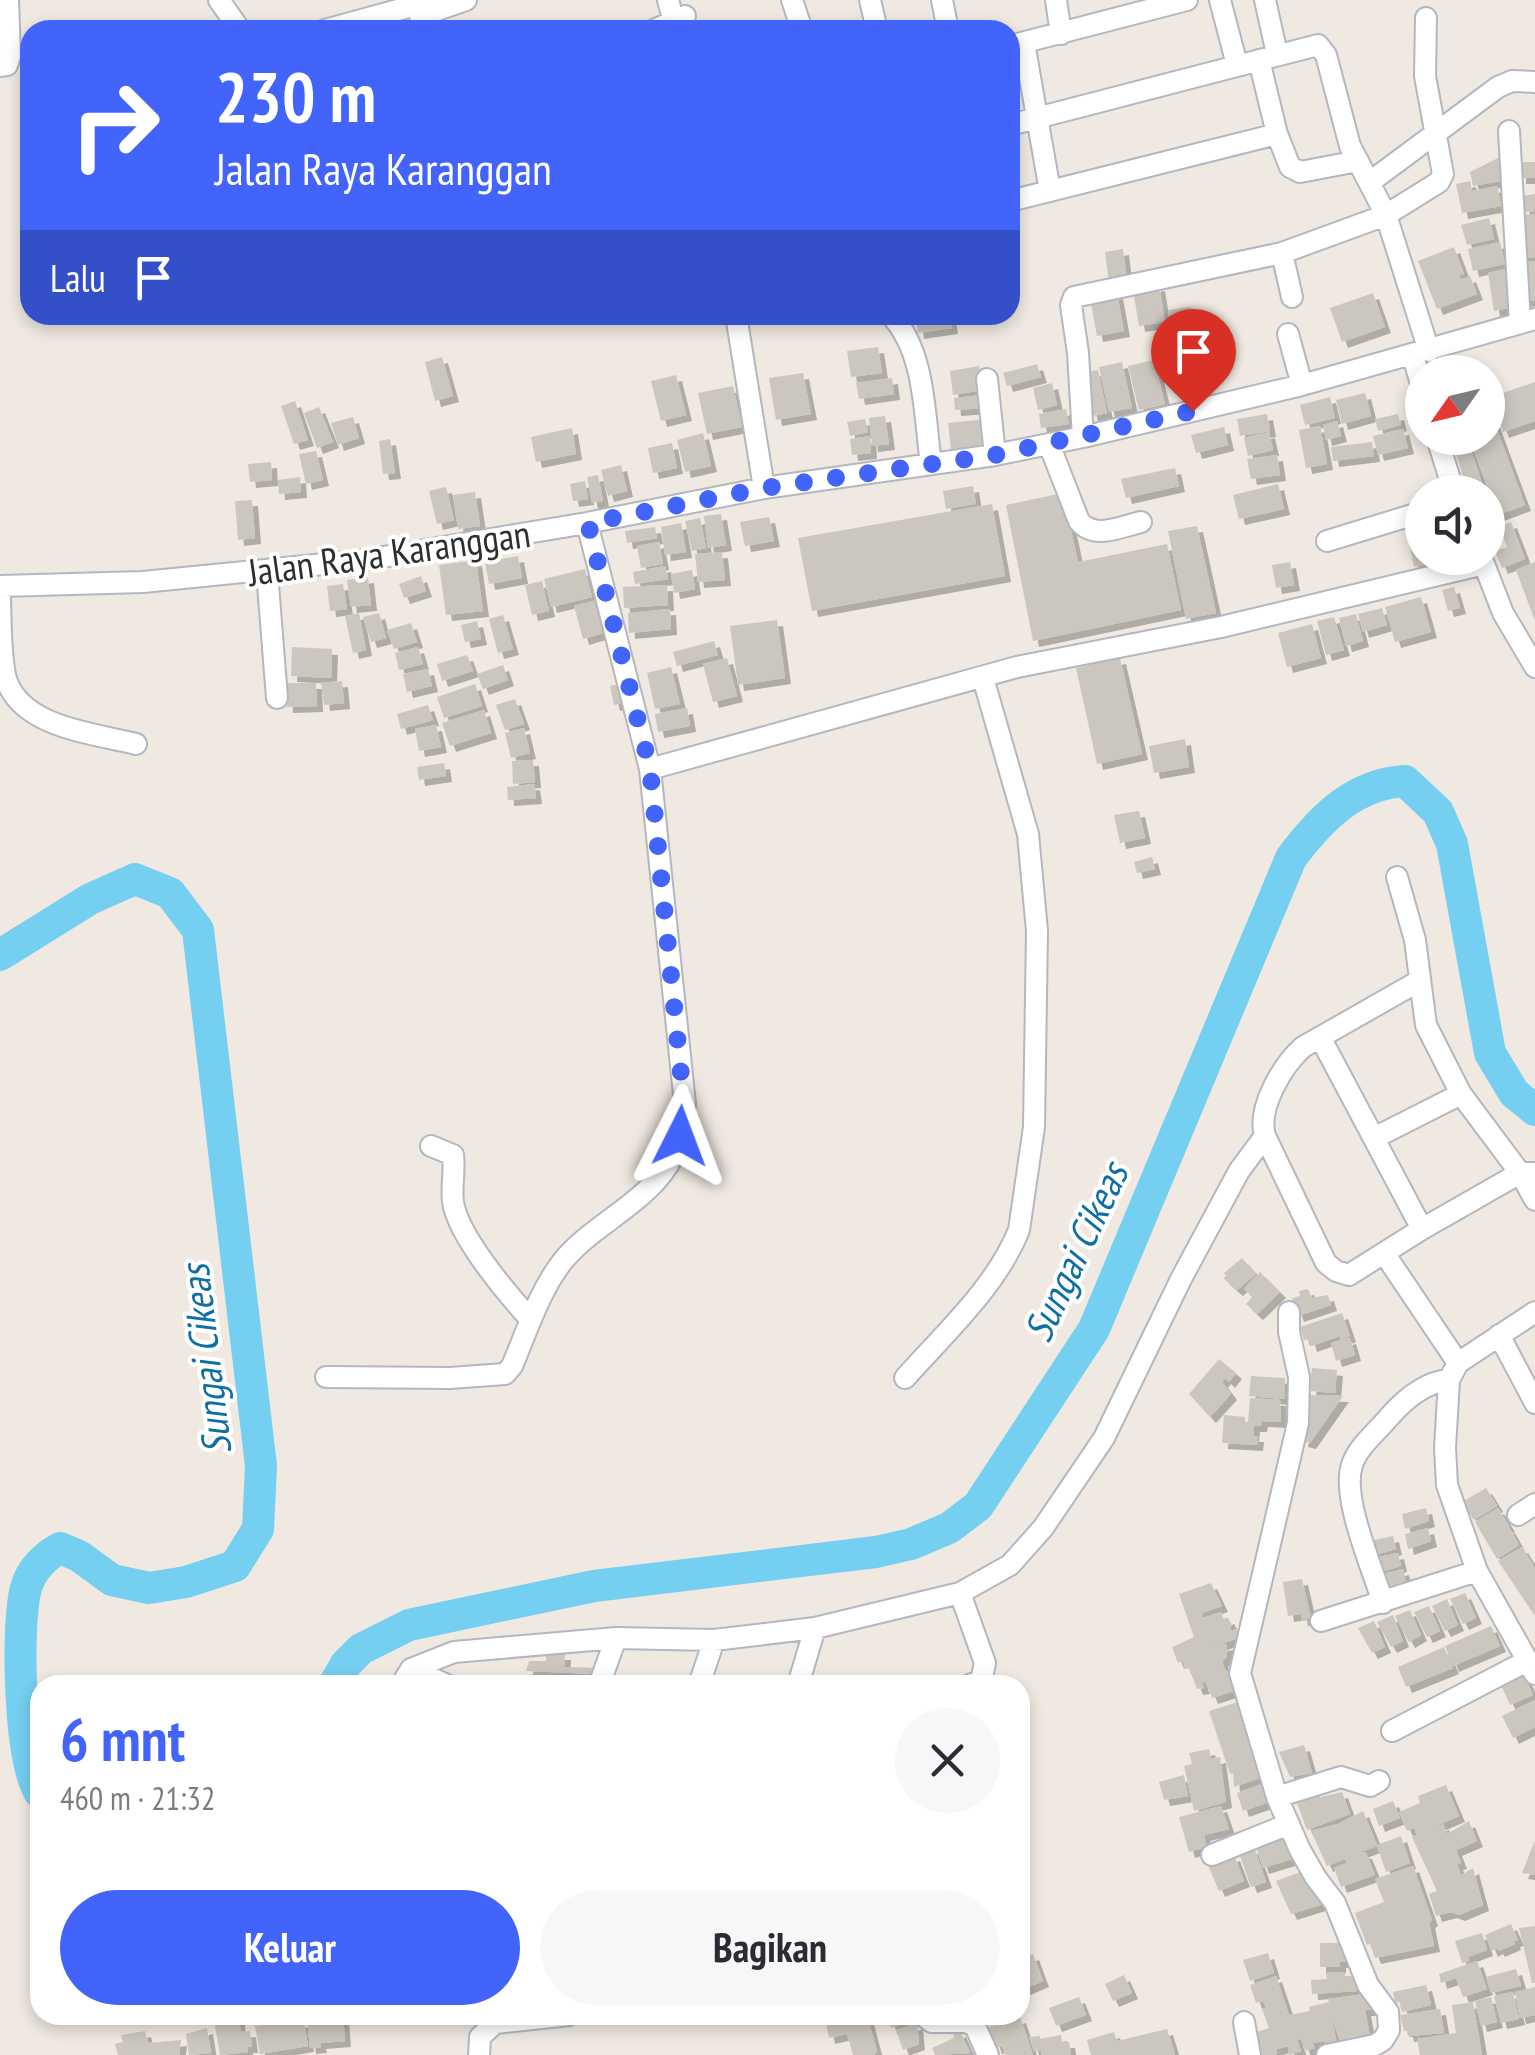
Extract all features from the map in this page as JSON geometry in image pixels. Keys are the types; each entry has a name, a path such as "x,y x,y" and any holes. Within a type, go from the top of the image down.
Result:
{"street":[{"path":"0,66 7,64 10,56 8,0"},
{"path":"368,20 466,0"},
{"path":"1056,0 1061,34"},
{"path":"1020,43 1187,0"},
{"path":"1220,0 1237,65"},
{"path":"1265,0 1277,134 1286,162 1294,170 1358,161"},
{"path":"399,20 440,3"},
{"path":"1083,437 1073,298 1282,253 1386,216 1442,178 1424,64 1426,18"},
{"path":"1020,122 1314,45 1324,50 1342,120 1386,216 1421,353"},
{"path":"1020,55 1038,118 1050,191"},
{"path":"1370,182 1498,87 1512,82 1535,82"},
{"path":"1509,131 1528,321"},
{"path":"1020,198 1277,134"},
{"path":"1282,253 1292,296"},
{"name":"Jalan Raya Karanggan","path":"0,586 143,582 365,560 588,523 771,487 995,455 1302,385 1528,321"},
{"path":"738,325 771,487"},
{"path":"750,325 771,487"},
{"path":"899,325 918,366 931,464"},
{"path":"1288,334 1302,385"},
{"path":"987,379 995,455"},
{"path":"1048,444 1079,521 1086,529 1095,533 1141,522"},
{"path":"1326,541 1405,517"},
{"path":"326,1378 499,1377 512,1366 560,1264 658,1178 672,1158 680,1136 684,1104 650,768 588,523"},
{"path":"267,572 277,698"},
{"path":"650,768 1017,667 1220,627 1423,575"},
{"path":"1488,575 1503,613 1535,667"},
{"path":"0,599 4,676 13,695 30,712 50,722 136,744"},
{"path":"905,1378 979,1294 1013,1243 1034,1127 1037,931 1028,834 982,678"},
{"path":"1396,876 1415,940 1426,1025 1461,1094 1527,1173 1535,1200"},
{"path":"1419,981 1320,1037 1289,1062 1266,1106 1265,1136 1331,1269 1349,1274 1422,1228 1527,1173"},
{"path":"1320,1037 1422,1228"},
{"path":"1374,1138 1461,1094"},
{"path":"410,1675 454,1652 616,1638 714,1640 814,1628 960,1592 1010,1566 1035,1538 1104,1438 1239,1171 1265,1136"},
{"path":"431,1146 454,1155 452,1198 458,1218 498,1281 531,1320"},
{"path":"1384,1253 1454,1371 1446,1414 1447,1485 1477,1572 1531,1668 1392,1731"},
{"path":"1289,1312 1299,1378 1298,1422 1240,1673 1277,1797 1309,1868 1335,1902 1368,1986 1385,2005 1389,2030 1376,2050 1327,2055"},
{"path":"1383,1603 1350,1489 1351,1466 1362,1447 1396,1409 1535,1312"},
{"path":"1499,1335 1535,1403"},
{"path":"1321,1621 1477,1572"},
{"path":"960,1592 986,1663 982,1675"},
{"path":"801,1675 814,1628"},
{"path":"603,1675 616,1638"},
{"path":"702,1675 714,1640"},
{"path":"1277,1797 1341,1776 1370,1786 1379,1781"},
{"path":"1212,1855 1289,1824"},
{"path":"1244,2022 1250,2055"},
{"path":"479,2055 480,2037 493,2025"},
{"path":"973,2025 988,2055"}],"building":[{"path":"1506,154 1511,179 1473,186 1470,172"},
{"path":"1520,162 1535,162 1535,178 1520,178"},
{"path":"1470,181 1472,191 1497,186 1501,206 1462,213 1456,184"},
{"path":"1535,194 1535,211 1524,212 1522,196"},
{"path":"1535,214 1535,257 1522,258 1519,215"},
{"path":"1489,218 1494,239 1467,245 1461,225"},
{"path":"1500,242 1505,264 1473,271 1468,249"},
{"path":"1454,247 1464,274 1459,275 1461,280 1470,276 1477,294 1437,309 1418,261"},
{"path":"1123,249 1127,281 1109,283 1105,252"},
{"path":"1535,261 1535,300 1524,301 1519,263"},
{"path":"1514,267 1518,306 1494,311 1488,273"},
{"path":"1159,285 1165,322 1139,326 1133,290"},
{"path":"1117,293 1124,331 1097,336 1090,298"},
{"path":"1373,293 1385,327 1342,342 1330,308"},
{"path":"1191,307 1197,344 1174,348 1168,310"},
{"path":"917,325 952,325 952,328 918,333"},
{"path":"878,347 882,373 851,377 847,351"},
{"path":"442,357 453,396 435,401 425,362"},
{"path":"1154,360 1165,404 1139,410 1128,366"},
{"path":"1122,362 1132,408 1109,412 1099,367"},
{"path":"1037,364 1041,377 1007,386 1003,373"},
{"path":"979,366 983,390 953,395 950,371"},
{"path":"1098,370 1107,413 1092,416 1083,372"},
{"path":"803,373 811,414 776,420 769,378"},
{"path":"676,375 686,415 661,421 651,381"},
{"path":"892,378 894,394 859,399 856,383"},
{"path":"1535,382 1535,421 1505,431 1505,392"},
{"path":"1052,383 1057,405 1038,410 1033,388"},
{"path":"733,386 742,427 707,434 698,393"},
{"path":"1365,393 1371,416 1342,424 1336,400"},
{"path":"984,395 985,408 955,410 954,398"},
{"path":"1330,397 1335,418 1305,425 1300,405"},
{"path":"295,401 308,440 294,444 281,406"},
{"path":"319,407 333,442 317,448 304,413"},
{"path":"1066,409 1069,424 1041,428 1039,414"},
{"path":"1267,414 1270,431 1240,436 1237,419"},
{"path":"1398,414 1401,425 1378,431 1375,419"},
{"path":"885,416 889,444 872,446 869,418"},
{"path":"353,417 359,438 338,445 331,423"},
{"path":"865,419 868,432 850,436 847,422"},
{"path":"986,419 989,446 951,449 948,423"},
{"path":"1337,421 1341,436 1326,440 1323,425"},
{"path":"1320,426 1327,464 1306,468 1299,430"},
{"path":"1224,427 1228,445 1196,453 1191,435"},
{"path":"572,428 576,454 536,462 531,437"},
{"path":"1403,429 1405,449 1378,455 1373,436"},
{"path":"1269,432 1273,450 1248,456 1244,438"},
{"path":"703,433 711,466 685,472 677,440"},
{"path":"870,436 871,453 852,455 850,439"},
{"path":"390,439 395,473 383,474 379,441"},
{"path":"1372,442 1374,456 1333,461 1331,447"},
{"path":"672,443 677,468 653,473 648,448"},
{"path":"316,451 323,480 306,484 299,454"},
{"path":"1505,451 1525,505 1505,512 1505,475 1483,475 1475,455 1505,455"},
{"path":"1277,455 1280,475 1251,479 1247,459"},
{"path":"1456,455 1473,455 1479,475 1463,475"},
{"path":"271,462 272,480 250,482 248,464"},
{"path":"621,465 627,491 608,496 601,470"},
{"path":"1175,468 1179,486 1126,498 1121,479"},
{"path":"598,475 603,501 592,503 587,477"},
{"path":"300,477 301,492 279,494 278,480"},
{"path":"585,481 588,499 573,501 570,484"},
{"path":"1278,484 1284,509 1239,519 1233,495"},
{"path":"973,486 976,504 946,509 943,491"},
{"path":"446,487 454,520 437,524 429,491"},
{"path":"475,492 480,526 458,529 453,495"},
{"path":"1063,493 1078,562 1167,544 1181,610 1033,641 1006,505"},
{"path":"252,500 255,538 238,540 235,501"},
{"path":"992,504 1005,576 812,611 798,538"},
{"path":"721,514 726,545 708,548 704,516"},
{"path":"769,517 774,541 745,546 740,522"},
{"path":"700,518 706,548 692,551 685,521"},
{"path":"1511,522 1525,559 1505,567 1507,547 1505,524"},
{"path":"681,523 686,552 665,555 661,527"},
{"path":"1197,526 1216,613 1186,619 1168,531"},
{"path":"655,527 657,538 627,543 625,531"},
{"path":"659,542 663,564 641,568 637,546"},
{"path":"722,552 725,580 698,582 695,554"},
{"path":"518,556 522,578 489,584 485,562"},
{"path":"476,560 483,611 446,615 439,565"},
{"path":"1290,562 1294,585 1276,588 1272,565"},
{"path":"1535,562 1535,621 1516,570"},
{"path":"665,566 668,579 635,584 633,572"},
{"path":"585,569 592,597 551,607 544,579"},
{"path":"692,570 695,589 674,593 671,574"},
{"path":"421,576 426,591 404,598 399,584"},
{"path":"368,577 371,605 351,607 347,580"},
{"path":"542,581 549,611 532,615 525,585"},
{"path":"343,584 347,609 330,611 327,586"},
{"path":"667,585 668,605 624,608 623,587"},
{"path":"1454,587 1460,608 1448,611 1442,590"},
{"path":"1421,597 1431,632 1395,642 1385,607"},
{"path":"601,599 610,631 583,639 574,606"},
{"path":"1382,608 1387,625 1363,632 1358,614"},
{"path":"670,609 671,629 629,633 628,613"},
{"path":"359,613 366,650 353,653 345,616"},
{"path":"379,613 386,638 371,642 363,617"},
{"path":"1356,614 1363,641 1346,646 1339,618"},
{"path":"503,615 513,649 498,653 489,619"},
{"path":"1334,617 1344,650 1326,655 1317,621"},
{"path":"777,620 785,678 738,685 730,626"},
{"path":"477,621 481,639 465,642 461,625"},
{"path":"411,623 417,642 394,649 387,630"},
{"path":"1312,624 1321,658 1287,667 1278,633"},
{"path":"714,641 718,655 677,666 673,652"},
{"path":"292,647 332,649 331,678 291,676"},
{"path":"418,647 423,664 399,670 395,653"},
{"path":"467,655 473,671 442,681 437,664"},
{"path":"727,658 737,696 713,702 703,664"},
{"path":"1120,658 1142,754 1097,764 1076,668"},
{"path":"503,665 508,680 483,689 477,674"},
{"path":"671,667 680,704 655,709 647,673"},
{"path":"428,669 432,686 407,692 403,674"},
{"path":"342,681 344,703 324,705 321,683"},
{"path":"286,683 316,683 317,706 287,707"},
{"path":"623,683 628,702 614,705 610,686"},
{"path":"475,684 482,706 444,718 437,697"},
{"path":"515,699 524,724 505,730 496,705"},
{"path":"428,705 433,720 401,729 397,714"},
{"path":"687,708 690,726 658,732 655,714"},
{"path":"484,710 491,733 450,746 442,723"},
{"path":"436,725 441,747 419,751 415,729"},
{"path":"524,728 530,753 511,758 505,733"},
{"path":"1185,739 1189,767 1154,773 1149,746"},
{"path":"533,760 535,782 513,784 512,761"},
{"path":"444,763 446,776 419,780 417,767"},
{"path":"534,784 536,798 508,800 507,787"},
{"path":"1139,811 1145,838 1120,843 1114,815"},
{"path":"1152,857 1155,869 1137,873 1134,862"},
{"path":"1242,1258 1256,1274 1237,1290 1223,1278"},
{"path":"1260,1272 1280,1292 1257,1314 1246,1304 1252,1297 1244,1289"},
{"path":"1308,1289 1312,1298 1328,1295 1331,1305 1298,1316 1292,1298"},
{"path":"1342,1313 1350,1336 1311,1346 1309,1339 1304,1340 1300,1327"},
{"path":"1350,1338 1355,1355 1336,1361 1331,1343"},
{"path":"1219,1359 1236,1373 1229,1382 1225,1378 1222,1382 1231,1394 1210,1417 1189,1394"},
{"path":"1312,1368 1337,1370 1335,1393 1310,1391"},
{"path":"1251,1376 1285,1378 1285,1399 1249,1396"},
{"path":"1309,1395 1343,1396 1310,1443 1302,1441"},
{"path":"1250,1398 1280,1400 1281,1422 1262,1421 1261,1426 1254,1426 1257,1445 1222,1443 1224,1415 1245,1417 1248,1422"},
{"path":"1486,1488 1497,1506 1474,1520 1462,1502"},
{"path":"1426,1508 1429,1521 1405,1529 1402,1514"},
{"path":"1498,1508 1509,1526 1498,1532 1509,1527 1519,1545 1497,1559 1475,1522"},
{"path":"1428,1528 1431,1541 1408,1549 1405,1534"},
{"path":"1393,1536 1396,1549 1372,1556 1369,1541"},
{"path":"1522,1547 1535,1568 1535,1616 1498,1561"},
{"path":"1398,1553 1401,1566 1378,1573 1374,1558"},
{"path":"1403,1569 1406,1582 1383,1590 1379,1575"},
{"path":"1302,1579 1311,1618 1302,1620 1301,1614 1288,1616 1283,1582"},
{"path":"1211,1583 1222,1606 1202,1613 1203,1618 1221,1612 1224,1620 1228,1618 1231,1623 1231,1631 1237,1629 1240,1637 1214,1647 1227,1644 1227,1657 1222,1661 1226,1672 1231,1670 1233,1688 1240,1689 1212,1698 1205,1681 1204,1688 1197,1689 1189,1668 1185,1669 1183,1661 1178,1663 1172,1647 1194,1637 1179,1594"},
{"path":"1465,1593 1476,1618 1463,1624 1450,1599"},
{"path":"1447,1599 1458,1625 1445,1631 1432,1606"},
{"path":"1429,1606 1440,1631 1427,1637 1414,1612"},
{"path":"1410,1610 1421,1635 1409,1642 1395,1616"},
{"path":"1393,1615 1403,1641 1391,1647 1377,1622"},
{"path":"1374,1621 1385,1647 1372,1653 1358,1628"},
{"path":"1491,1626 1500,1646 1453,1666 1445,1646"},
{"path":"1444,1647 1453,1668 1406,1687 1398,1667"},
{"path":"546,1654 565,1654 564,1667 598,1668 597,1674 526,1671 529,1661 546,1661"},
{"path":"1524,1675 1533,1695 1510,1705 1501,1685"},
{"path":"1535,1700 1535,1727 1513,1738 1502,1716"},
{"path":"1238,1702 1263,1777 1234,1787 1233,1773 1230,1774 1209,1711"},
{"path":"1304,1745 1312,1773 1290,1777 1279,1752"},
{"path":"1209,1749 1211,1759 1220,1757 1226,1802 1194,1811 1184,1766 1192,1764 1189,1753"},
{"path":"1184,1775 1188,1796 1164,1800 1159,1782"},
{"path":"1267,1782 1269,1802 1243,1811 1237,1793"},
{"path":"1446,1785 1459,1816 1424,1831 1443,1824 1447,1834 1469,1821 1477,1841 1456,1850 1461,1863 1457,1864 1461,1875 1473,1868 1483,1905 1459,1915 1451,1912 1436,1916 1429,1894 1437,1891 1412,1837 1417,1835 1414,1828 1407,1831 1399,1812 1420,1803 1418,1796"},
{"path":"1342,1792 1350,1814 1307,1830 1297,1803"},
{"path":"1393,1801 1400,1818 1379,1826 1373,1809"},
{"path":"1221,1806 1229,1829 1204,1835 1207,1847 1189,1852 1179,1817"},
{"path":"1363,1811 1377,1845 1401,1836 1410,1863 1386,1872 1377,1846 1361,1852 1366,1853 1375,1875 1341,1887 1334,1868 1347,1863 1345,1859 1327,1866 1311,1831 1338,1824"},
{"path":"1293,1836 1299,1857 1263,1868 1256,1846"},
{"path":"1535,1840 1535,1875 1522,1873"},
{"path":"1254,1847 1266,1882 1251,1887 1239,1853"},
{"path":"1234,1855 1244,1881 1219,1891 1208,1865"},
{"path":"1413,1866 1432,1920 1429,1922 1434,1946 1375,1958 1355,1913 1384,1902 1375,1879"},
{"path":"1303,1871 1326,1903 1291,1914 1276,1881"},
{"path":"1511,1924 1518,1940 1492,1951 1485,1935"},
{"path":"1535,1926 1535,1983 1532,1983 1519,1928"},
{"path":"1482,1933 1487,1950 1462,1963 1455,1941"},
{"path":"1320,1943 1348,1943 1352,1962 1340,1962 1340,1967 1320,1967"},
{"path":"1268,1953 1274,1973 1250,1981 1243,1960"},
{"path":"1033,1954 1043,1981 1030,1987"},
{"path":"1477,1961 1487,1989 1463,1997 1456,1978 1441,1983 1439,1974"},
{"path":"1516,1969 1521,1986 1491,1993 1486,1977"},
{"path":"1345,1972 1345,1976 1356,1976 1357,1991 1312,1994 1311,1980 1327,1979 1326,1973"},
{"path":"1124,1975 1132,1993 1113,2001 1105,1984"},
{"path":"1276,1976 1289,2015 1310,2011 1309,2007 1329,2002 1328,1999 1371,1993 1373,2010 1365,2010 1371,2042 1341,2044 1331,2015 1337,2044 1312,2043 1315,2048 1305,2051 1301,2039 1297,2040 1301,2051 1289,2055 1288,2046 1277,2049 1277,2055 1254,2055 1248,2035 1269,2028 1263,2001 1256,2003 1250,1985"},
{"path":"1426,1985 1431,2005 1402,2012 1393,1992"},
{"path":"1535,1987 1535,2015 1520,2018 1515,1992"},
{"path":"1513,1992 1519,2019 1501,2023 1494,1996"},
{"path":"1079,1997 1086,2015 1056,2026 1049,2008"},
{"path":"1491,1997 1497,2022 1481,2026 1475,2001"},
{"path":"1473,2002 1482,2055 1420,2055 1417,2039 1456,2033 1452,2005"},
{"path":"1440,2009 1444,2033 1408,2036 1404,2031 1400,2015"},
{"path":"215,2025 240,2025 241,2032 250,2031 252,2047 247,2047 248,2052 220,2055"},
{"path":"305,2025 308,2046 260,2054 255,2026"},
{"path":"308,2025 344,2025 345,2041 310,2048"},
{"path":"827,2025 870,2025 877,2052 853,2055 847,2034 829,2038"},
{"path":"917,2025 919,2044 903,2050 896,2030"},
{"path":"1023,2025 1033,2055 1005,2055 1002,2046 996,2048 989,2027"},
{"path":"207,2028 211,2053 189,2055 186,2034"},
{"path":"1167,2029 1175,2055 1091,2055 1087,2040 1114,2032 1117,2041"},
{"path":"145,2031 148,2043 181,2040 179,2055 118,2055 115,2044 123,2042 121,2035"},
{"path":"960,2031 970,2053 935,2055 932,2048"},
{"path":"1061,2035 1062,2042 1069,2042 1071,2055 1042,2055 1041,2050 1034,2051 1029,2037 1040,2039"}],"waterway":[{"name":"Sungai Cikeas","path":"340,1675 361,1649 409,1625 594,1586 876,1552 911,1544 949,1528 978,1506 1094,1329 1291,858 1327,817 1354,796 1405,781 1438,812 1452,844 1490,1053 1514,1093 1535,1110"},
{"name":"Sungai Cikeas","path":"0,955 90,899 135,879 170,893 198,930 261,1466 258,1529 235,1566 186,1582 149,1588 112,1580 79,1556 60,1548 35,1570 28,1581 23,1606 20,1661 30,1763"}],"route":[{"path":"680,1136 684,1104 650,768 588,523 764,488 995,455 1193,411"}]}
